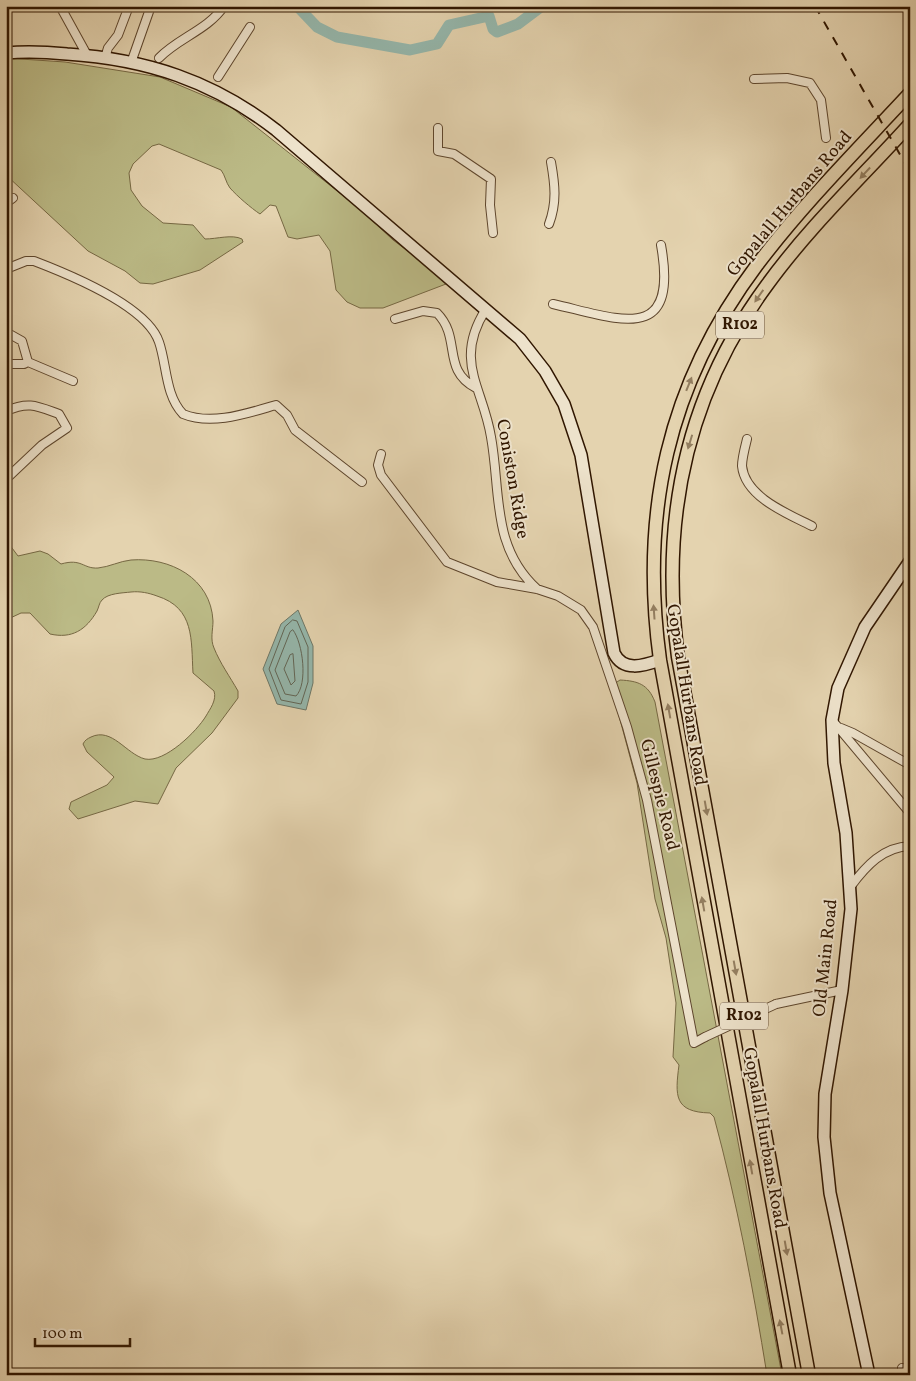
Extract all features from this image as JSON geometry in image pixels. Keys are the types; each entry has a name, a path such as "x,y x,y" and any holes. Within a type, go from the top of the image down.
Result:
{"main road":[{"name":"Gopalall Hurbans Road","path":"790,1375 660,660 652,596 652,552 656,507 673,430 699,361 718,323 757,265 908,100"},
{"name":"Gopalall Hurbans Road","path":"809,1375 675,632 672,565 674,520 686,455 706,394 737,330 767,285 800,245 910,124"},
{"path":"886,151 910,140"},
{"path":"660,660 667,653 675,632"},
{"path":"660,660 670,661 681,669"}],"street":[{"path":"60,6 87,55"},
{"path":"105,58 108,48 118,35 129,6"},
{"path":"132,60 151,6"},
{"path":"159,58 176,44 211,21 224,6"},
{"path":"218,77 250,26"},
{"path":"6,53 87,55 160,68 196,82 243,107 282,136 511,330 532,354 564,404 573,428 581,455 616,658 630,666 660,660"},
{"path":"754,79 796,78 810,83 816,91 823,108 826,138"},
{"path":"438,128 438,151 454,154 491,179 490,211 493,233"},
{"path":"549,224 555,208 556,194 552,162"},
{"path":"553,304 613,317 633,319 647,317 655,311 662,295 665,280 661,245"},
{"path":"6,269 26,261 34,261 114,297 136,313 152,327 160,342 171,391 183,414 196,418 229,417 276,405 287,415 295,430 362,482"},
{"name":"Coniston Ridge","path":"486,309 475,330 471,346 476,388 492,438 500,518 510,551 523,576 537,589"},
{"path":"395,319 422,311 437,313 447,327 458,374 464,382 476,388"},
{"path":"6,332 22,341 28,362"},
{"path":"6,364 24,364 28,362 73,381"},
{"path":"6,412 24,404 38,406 59,414 67,428 42,445 6,479"},
{"path":"747,439 742,464 744,475 755,490 768,501 812,526"},
{"path":"381,454 378,465 381,475 444,560 466,572 519,588 537,589"},
{"name":"Old Main Road","path":"869,1375 830,1194 824,1137 826,1094 849,935 851,886 846,833 834,763 832,720 838,688 865,627 910,561"},
{"path":"519,588 522,584 523,576"},
{"name":"Gillespie Road","path":"537,589 568,601 587,617 597,636 648,800 694,1043 776,1004 842,990"},
{"path":"832,720 841,728 910,812"},
{"path":"841,728 910,765"},
{"path":"851,886 878,857 891,849 910,846"},
{"path":"902,1368 910,1374"}],"shaded area":[{"path":"6,58 65,62 160,77 231,107 360,209 393,240 424,263 446,284 383,308 360,308 347,302 336,290 330,251 319,235 297,239 288,237 276,206 270,205 260,214 230,188 221,170 159,144 152,146 133,164 129,173 131,190 142,206 163,223 193,225 205,239 234,237 242,239 243,242 200,270 153,284 140,283 125,271 88,251 6,175"},
{"path":"6,540 18,556 40,551 48,554 61,564 74,562 98,568 131,560 160,562 186,573 205,593 211,606 213,645 238,691 238,698 212,733 176,768 158,804 135,801 78,819 69,809 71,802 107,785 114,777 87,752 83,744 87,739 99,735 106,736 138,756 145,759 153,759 180,745 206,716 214,701 215,694 193,673 191,637 185,617 169,601 151,594 134,592 116,594 105,598 101,601 93,618 83,628 72,634 50,634 30,613 21,613 6,620"},
{"path":"620,680 632,681 646,687 655,702 782,1375 767,1375 744,1245 714,1117 710,1113 698,1112 683,1106 678,1094 679,1065 673,1057 676,1003 666,938 655,899 637,783 611,686"}],"water":[{"path":"298,610 313,646 313,683 306,710 277,704 263,669 281,624"}],"waterway":[{"path":"297,6 317,27 337,37 410,50 437,44 449,25 489,16 493,29 497,32 518,24 542,6"}],"railway":[{"path":"815,6 910,172"}]}
